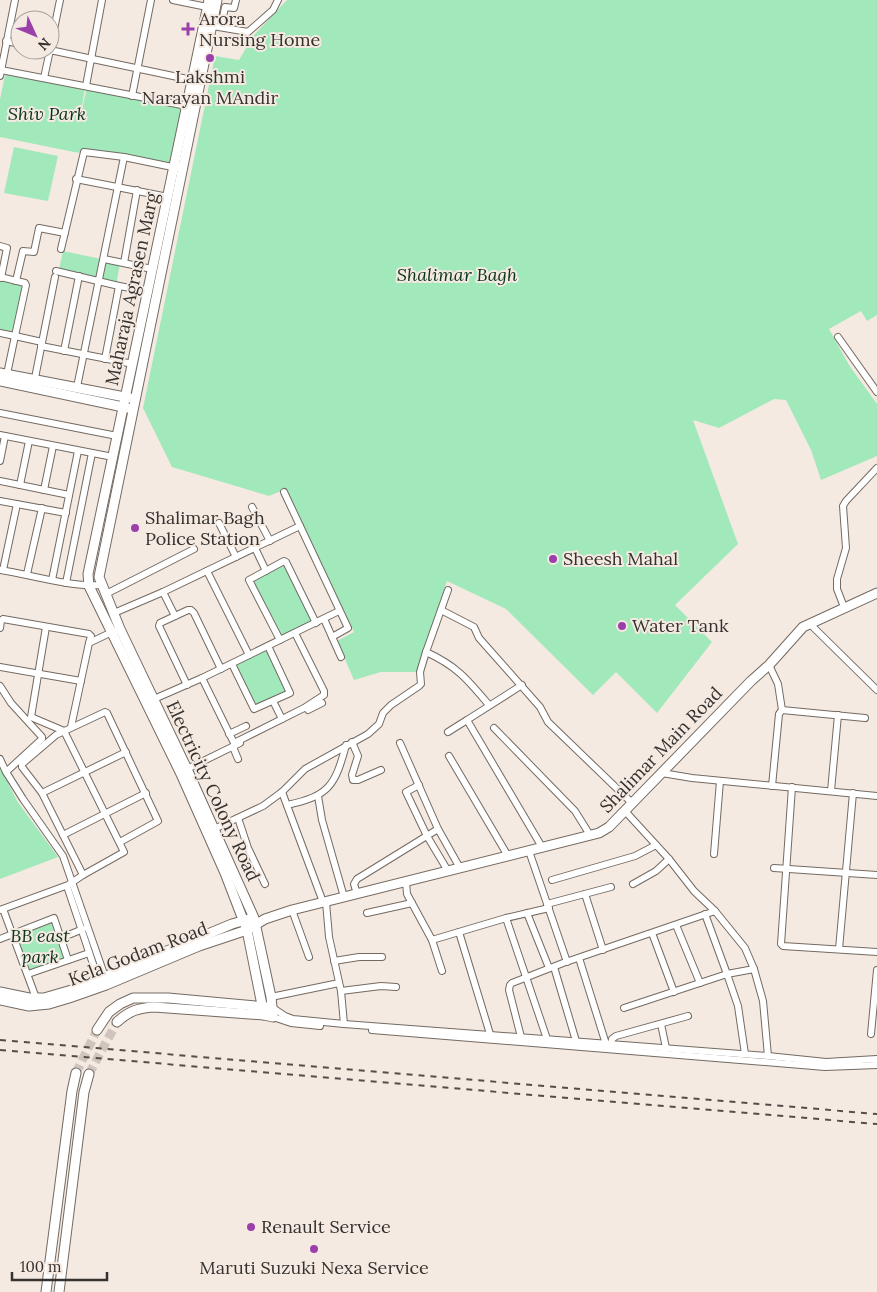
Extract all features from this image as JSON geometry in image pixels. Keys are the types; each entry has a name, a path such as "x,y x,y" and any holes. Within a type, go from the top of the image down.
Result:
{"street":[{"path":"15,0 1,68 186,106"},
{"path":"86,86 102,0"},
{"path":"132,96 151,0"},
{"path":"173,0 208,4"},
{"name":"Maharaja Agrasen Marg","path":"89,586 88,574 113,457 124,407 130,398 178,168 217,0"},
{"path":"236,0 234,8 225,7 212,26 248,32 273,10 278,0"},
{"name":"Maharaja Agrasen Marg","path":"101,584 99,576 133,409 130,398 132,364 152,287 152,269 168,197 178,168 186,106 192,80 212,26 208,4"},
{"path":"6,41 10,42"},
{"path":"44,78 50,50 192,80"},
{"path":"61,249 76,179 85,152 124,157 178,168"},
{"path":"77,387 124,157"},
{"path":"76,179 168,197"},
{"path":"124,263 137,190"},
{"path":"16,281 23,251 34,252 39,228 64,233"},
{"path":"0,246 7,248 0,278 26,285 15,336 3,373 34,384 133,409"},
{"path":"104,259 152,269"},
{"path":"34,384 56,274 79,276 119,286 152,287"},
{"path":"64,351 79,276"},
{"path":"105,359 119,286"},
{"path":"0,333 64,351 132,364"},
{"path":"838,337 877,392"},
{"path":"0,381 77,387 130,398"},
{"path":"0,413 118,436"},
{"path":"0,461 3,435 113,457"},
{"path":"20,485 29,441"},
{"path":"44,490 54,446"},
{"path":"52,580 78,451"},
{"path":"66,583 92,453"},
{"path":"844,607 837,589 837,579 846,548 843,506 846,500 877,468"},
{"path":"0,480 69,495"},
{"path":"284,492 348,628 332,636"},
{"path":"0,501 66,513"},
{"path":"17,504 1,570 66,583 89,586 101,584"},
{"path":"103,507 113,509"},
{"path":"252,507 270,541"},
{"path":"27,574 42,508"},
{"path":"219,523 236,557"},
{"path":"114,613 300,526"},
{"path":"254,548 266,571"},
{"path":"106,594 194,550"},
{"path":"280,640 249,580 266,571 286,562 316,623"},
{"path":"207,571 249,655"},
{"name":"Electricity Colony Road","path":"101,584 114,613 115,630 211,831 250,923 271,997 268,1012"},
{"name":"Electricity Colony Road","path":"89,586 154,699 188,769 211,831"},
{"path":"211,831 263,806 282,792 306,769 374,730 391,704 420,686 420,672 448,590"},
{"path":"162,592 175,616"},
{"name":"Shalimar Main Road","path":"250,923 292,910 599,833 609,827 625,811 751,680 769,665 803,627 877,592"},
{"path":"187,685 159,626 175,616 188,610 192,611 221,669"},
{"path":"441,610 471,624 479,638 540,706 548,722 632,803"},
{"path":"154,699 232,664 339,611"},
{"path":"0,628 3,619 89,634 82,680 71,727"},
{"path":"324,619 341,657"},
{"path":"810,624 877,690"},
{"path":"31,1000 28,974 1,910 74,883 83,875 124,852 64,731 31,717 46,627"},
{"path":"89,643 115,630"},
{"path":"202,678 235,743 324,695 324,691 295,633"},
{"path":"232,664 256,710 290,692 268,646"},
{"path":"426,652 445,660 466,677 489,705"},
{"path":"769,665 778,684 782,710 779,714 772,786"},
{"path":"0,667 82,680"},
{"path":"448,732 522,685"},
{"path":"0,686 11,703 42,737 6,772"},
{"path":"273,701 282,719"},
{"path":"188,769 322,703"},
{"path":"782,710 865,718"},
{"path":"83,875 42,793 22,766 54,737 71,727 107,712 158,822 120,842"},
{"path":"831,791 838,715"},
{"path":"467,720 542,847"},
{"path":"230,734 246,726"},
{"path":"494,728 575,811 590,835"},
{"path":"400,743 438,829 460,868"},
{"path":"349,744 358,756 352,775 353,780 358,780 381,770"},
{"path":"287,805 306,801 318,796 327,789 340,769 349,744"},
{"path":"233,747 238,759"},
{"path":"42,793 126,752"},
{"path":"449,756 508,856"},
{"path":"0,759 23,800 64,856 74,883 89,953 96,970"},
{"path":"662,773 720,781 877,796"},
{"path":"714,854 720,781"},
{"path":"419,785 406,792 427,836 448,871"},
{"path":"792,788 781,944 783,946 877,952"},
{"path":"282,792 324,902 329,937 339,982 344,1024"},
{"path":"63,835 146,793"},
{"path":"839,950 853,793"},
{"path":"318,796 322,820 344,897"},
{"path":"625,811 694,891 738,937 745,948 754,969 765,1015 768,1056"},
{"path":"238,818 252,858 265,884"},
{"path":"357,894 354,882 357,879 438,829"},
{"path":"552,880 635,856 656,845"},
{"path":"529,851 567,962"},
{"path":"633,884 656,871 669,860"},
{"path":"774,868 877,875"},
{"path":"406,882 407,894 432,940 442,972"},
{"path":"66,886 105,977"},
{"path":"432,940 612,887"},
{"path":"585,894 603,950"},
{"path":"367,913 412,903"},
{"path":"292,910 309,957"},
{"path":"521,1037 509,988 512,983 552,967 715,911"},
{"path":"528,913 552,967 576,1041"},
{"path":"705,914 740,1012 745,1054"},
{"path":"0,939 53,917 56,919 68,960"},
{"path":"506,918 547,1039"},
{"name":"Electricity Colony Road","path":"250,923 268,1012"},
{"name":"Kela Godam Road","path":"0,1000 31,1000 75,989 207,934 250,923"},
{"name":"Kela Godam Road","path":"0,992 50,1004 83,994 250,923"},
{"path":"676,925 700,983"},
{"path":"61,938 85,929"},
{"path":"459,932 490,1034"},
{"path":"652,933 674,992"},
{"path":"28,974 89,953"},
{"path":"334,961 359,957 382,957"},
{"path":"579,958 608,1044"},
{"path":"624,1008 727,974 754,969"},
{"path":"871,1034 877,970"},
{"path":"271,997 339,982"},
{"path":"340,991 381,986 396,987"},
{"path":"97,1030 109,1012 133,998 168,998 268,1012 293,1019 344,1024 745,1054 826,1062 877,1059"},
{"path":"117,1022 126,1013 138,1008 268,1012 291,1023 589,1049 825,1067 877,1065"},
{"path":"608,1044 616,1036 688,1016"},
{"path":"661,1024 666,1048"},
{"path":"46,1292 72,1091 76,1073"},
{"path":"59,1292 84,1092 89,1074"}],"green space":[{"name":"Shalimar Bagh","path":"287,0 877,0 877,315 867,321 861,311 829,329 849,365 877,404 877,456 821,480 811,450 786,400 774,399 719,428 693,420 738,544 675,605 712,642 657,713 616,672 593,695 506,609 447,581 417,672 381,672 354,680 337,641 354,632 286,489 269,496 172,467 143,408 215,56 239,60 253,36"},
{"name":"Shiv Park","path":"5,75 85,88 80,119 87,87 183,107 171,165 74,152 0,137 0,99"},
{"path":"14,147 58,156 48,201 4,193"},
{"path":"63,251 120,263 116,286 58,274"},
{"path":"0,280 23,285 13,334 0,331"},
{"path":"285,563 313,621 280,638 251,580"},
{"path":"268,649 288,692 256,707 235,665"},
{"path":"0,767 17,801 58,857 0,879"},
{"name":"BB east park","path":"52,920 66,957 28,972 14,935"}],"tunnel":[{"path":"89,1074 117,1022"},
{"path":"76,1073 97,1030"}],"railway":[{"path":"0,1040 877,1114"},
{"path":"0,1050 877,1124"}],"place":[{"name":"Arora Nursing Home","path":"188,29"},
{"name":"Lakshmi Narayan MAndir","path":"210,58"},
{"name":"Shalimar Bagh Police Station","path":"135,528"},
{"name":"Sheesh Mahal","path":"553,559"},
{"name":"Water Tank","path":"622,626"},
{"name":"Renault Service","path":"251,1227"},
{"name":"Maruti Suzuki Nexa Service","path":"314,1249"}]}
